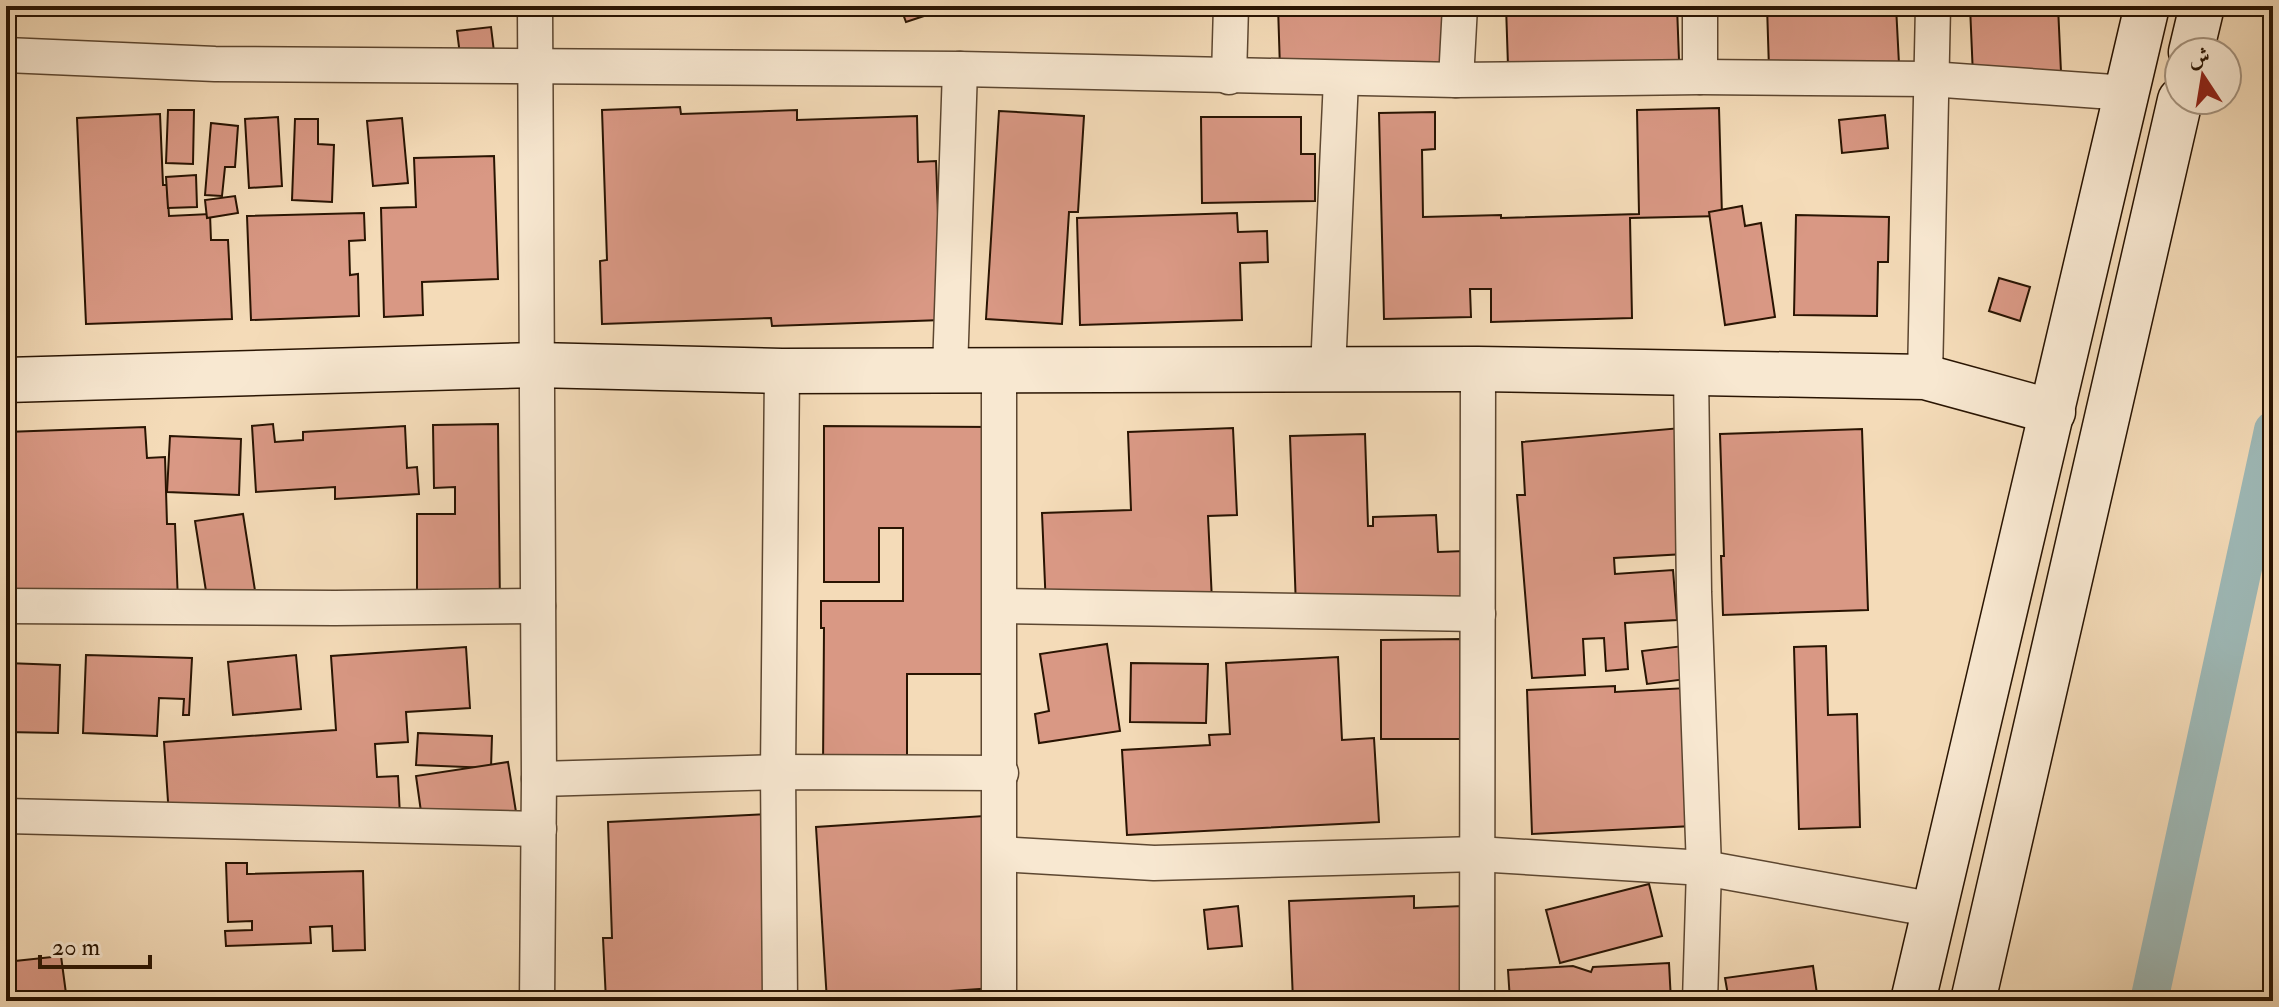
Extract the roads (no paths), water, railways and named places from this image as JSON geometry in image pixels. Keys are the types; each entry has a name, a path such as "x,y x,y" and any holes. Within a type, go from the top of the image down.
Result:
{"street":[{"path":"535,6 539,779 537,1001"},
{"path":"1229,77 1231,6"},
{"path":"1456,80 1460,6"},
{"path":"1700,6 1700,77"},
{"path":"1925,377 1933,6"},
{"path":"1913,1001 2147,6"},
{"path":"2195,36 2202,6"},
{"path":"6,55 215,64 960,69 1341,79 1930,79 2127,93"},
{"path":"950,371 960,69"},
{"path":"1328,370 1341,79"},
{"path":"1973,1001 2176,116"},
{"path":"6,380 536,365 782,371 1478,369 1925,377 2053,412"},
{"path":"1477,1001 1478,369"},
{"path":"780,1001 778,772 782,371"},
{"path":"999,371 999,1001"},
{"path":"1691,373 1694,592 1704,868 1700,1001"},
{"path":"6,606 538,606"},
{"path":"1000,606 1478,614"},
{"path":"539,779 778,772 1001,773"},
{"path":"6,816 539,829"},
{"path":"1000,854 1154,863 1477,854 1704,868 1935,910"}],"waterway":[{"path":"2149,1001 2273,430"}]}
